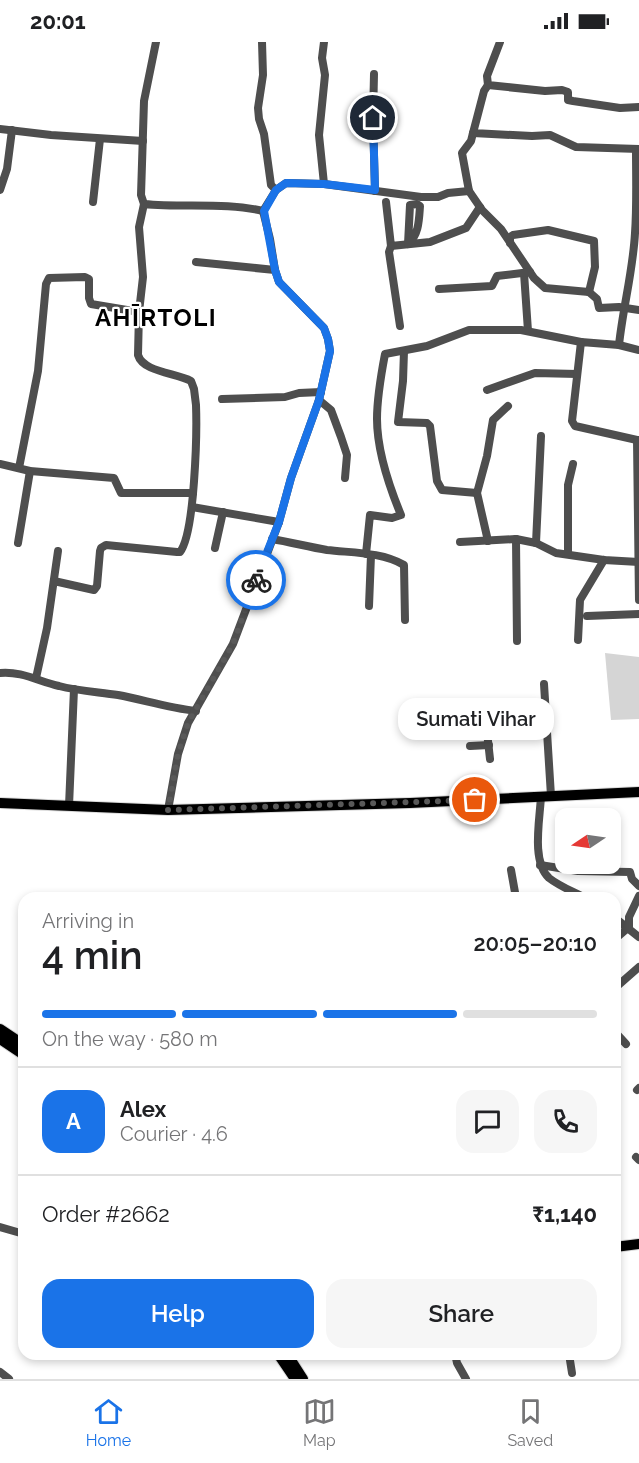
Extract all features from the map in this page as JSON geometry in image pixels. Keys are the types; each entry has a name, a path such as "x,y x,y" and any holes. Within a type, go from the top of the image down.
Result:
{"main road":[{"path":"0,803 168,810 410,803 639,792"},
{"path":"0,1029 18,1041"},
{"path":"0,1039 18,1052"},
{"path":"621,1246 639,1244"},
{"path":"282,1360 295,1379"},
{"path":"291,1360 303,1379"}],"street":[{"path":"54,582 94,590 97,586 100,551 106,545 180,552 185,544 192,507 196,415 194,388 191,381 187,379 147,367 140,361 139,312 143,278 139,227 144,204 141,195 142,141 145,91 156,42"},
{"path":"262,42 263,75 258,108 259,119 264,134 271,185 276,190"},
{"path":"324,42 322,58 325,75 319,135 324,184"},
{"path":"500,42 487,76 488,85 484,91 471,141 462,153 469,191 510,243 527,272 545,288 589,292 597,299 599,308 639,310"},
{"path":"374,75 375,190"},
{"path":"488,85 545,91 562,90 568,92 568,100 573,102 620,108 639,107"},
{"path":"0,129 142,141"},
{"path":"0,190 7,169 12,130"},
{"path":"473,133 550,135 576,147 638,149 635,233 630,281 619,345"},
{"path":"93,202 100,139"},
{"path":"168,810 178,754 188,723 233,644 279,522 291,478 320,396 330,351 324,328 279,282 264,211 276,190 286,183 324,184 421,197 438,197 448,193 469,191"},
{"path":"386,202 391,246 389,252 400,326"},
{"path":"144,204 251,208 264,211"},
{"path":"391,246 430,242 466,228 480,207"},
{"path":"510,243 510,237 513,235 548,230 588,237 594,241 595,267 589,292"},
{"path":"196,262 275,270"},
{"path":"439,289 492,286 497,276 527,272"},
{"path":"527,272 528,331"},
{"path":"20,468 38,370 46,284 50,278 85,277 89,279 91,304 139,312"},
{"path":"369,606 370,515 392,518 400,515 390,487 378,436 379,387 385,354 442,342 469,330 508,329 639,350"},
{"path":"581,342 572,421 575,426 638,440 639,600"},
{"path":"404,351 398,422 427,423 430,426 437,481 441,490 477,493"},
{"path":"487,390 536,373 577,374"},
{"path":"222,399 285,397 299,393 320,396 331,410 341,436 346,455 345,478"},
{"path":"488,540 477,493 487,456 493,420 508,406"},
{"path":"536,543 540,436"},
{"path":"0,464 30,471 114,478 121,493 193,493"},
{"path":"568,554 568,485 573,464"},
{"path":"18,543 30,471"},
{"path":"192,507 279,522"},
{"path":"215,549 223,512"},
{"path":"272,539 395,560 404,566 405,620"},
{"path":"460,542 516,539 536,543 556,553 639,562"},
{"path":"516,539 517,641"},
{"path":"36,678 47,628 58,551"},
{"path":"578,640 580,600 604,560"},
{"path":"587,616 639,614"},
{"path":"0,674 11,672 74,689 196,711"},
{"path":"544,684 548,726 546,796 538,854 540,865 549,878 567,892"},
{"path":"69,806 74,689"},
{"path":"490,759 487,732 548,726"},
{"path":"470,746 489,746"},
{"path":"540,865 578,871 630,872 632,879 639,886"},
{"path":"512,870 515,892"},
{"path":"621,934 629,927 629,917 639,896"},
{"path":"621,922 639,938"},
{"path":"621,983 639,967"},
{"path":"621,1039 626,1044"},
{"path":"0,1227 18,1232"},
{"path":"456,1360 466,1379"},
{"path":"569,1360 572,1372"},
{"path":"0,1372 9,1379"}],"shaded area":[{"path":"605,653 639,657 639,719 611,720"}],"way so far":[{"path":"256,580 233,644 188,723 178,754 168,810 475,800"}],"place":[{"name":"Sumati Vihar","path":"475,800"}],"district":[{"name":"AHĪRTOLI","path":"156,318"}],"route":[{"path":"256,580 279,522 291,478 319,400 330,351 324,328 279,282 264,211 276,190 286,183 324,184 333,187 375,190 373,118"}]}
